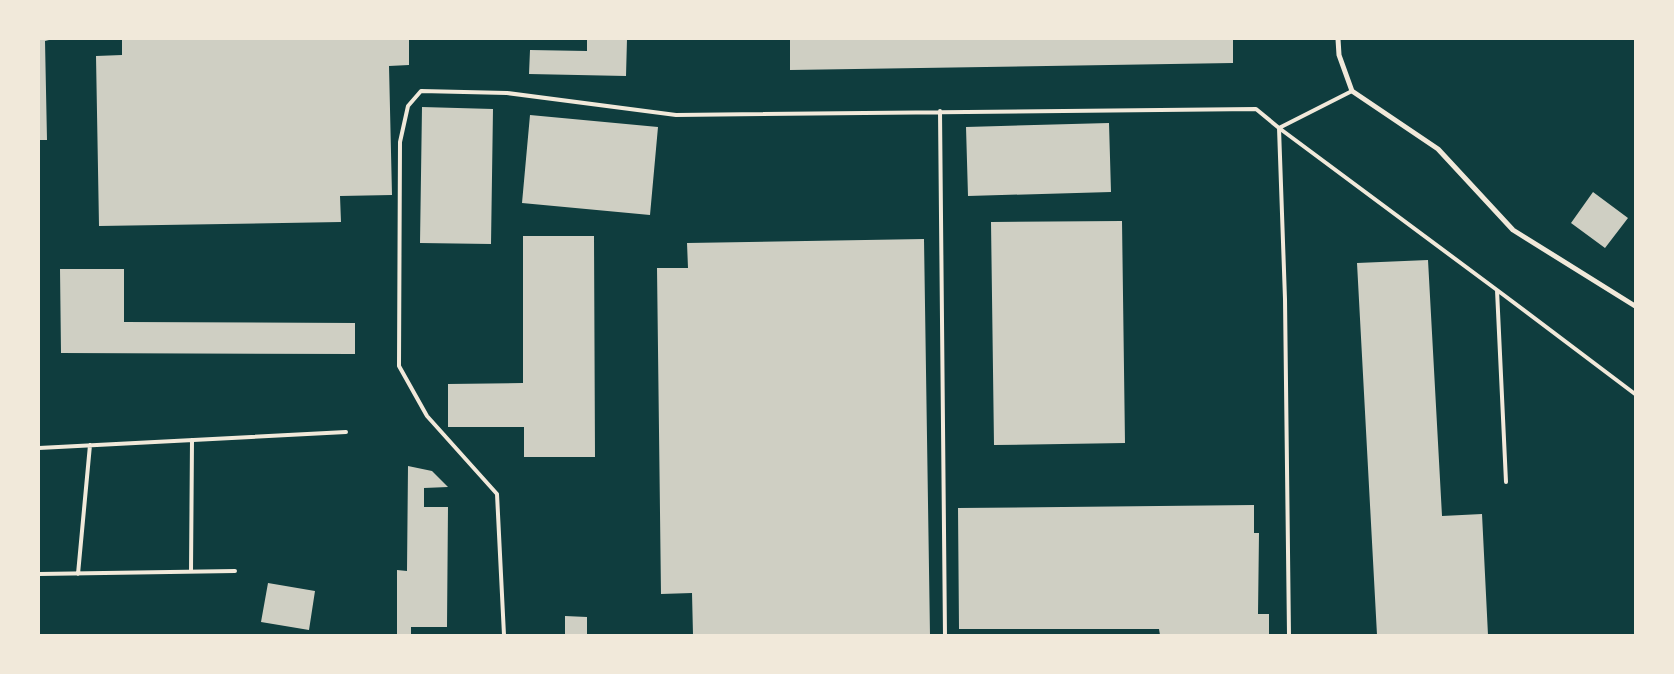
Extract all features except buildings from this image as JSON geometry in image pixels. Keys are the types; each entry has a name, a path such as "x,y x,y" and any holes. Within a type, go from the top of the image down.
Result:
{"street":[{"path":"1338,39 1339,55 1352,91 1438,149 1513,230 1635,306"}],"lane":[{"path":"504,635 497,494 427,416 400,366 400,142 408,106 421,91 507,93 676,115 1256,108 1279,128 1635,394"},
{"path":"1279,128 1352,91"},
{"path":"940,111 945,635"},
{"path":"1279,128 1284,299 1289,635"},
{"path":"1498,290 1506,482"},
{"path":"39,448 346,432"},
{"path":"191,571 192,440"},
{"path":"78,574 90,445"},
{"path":"39,574 235,571"}]}
